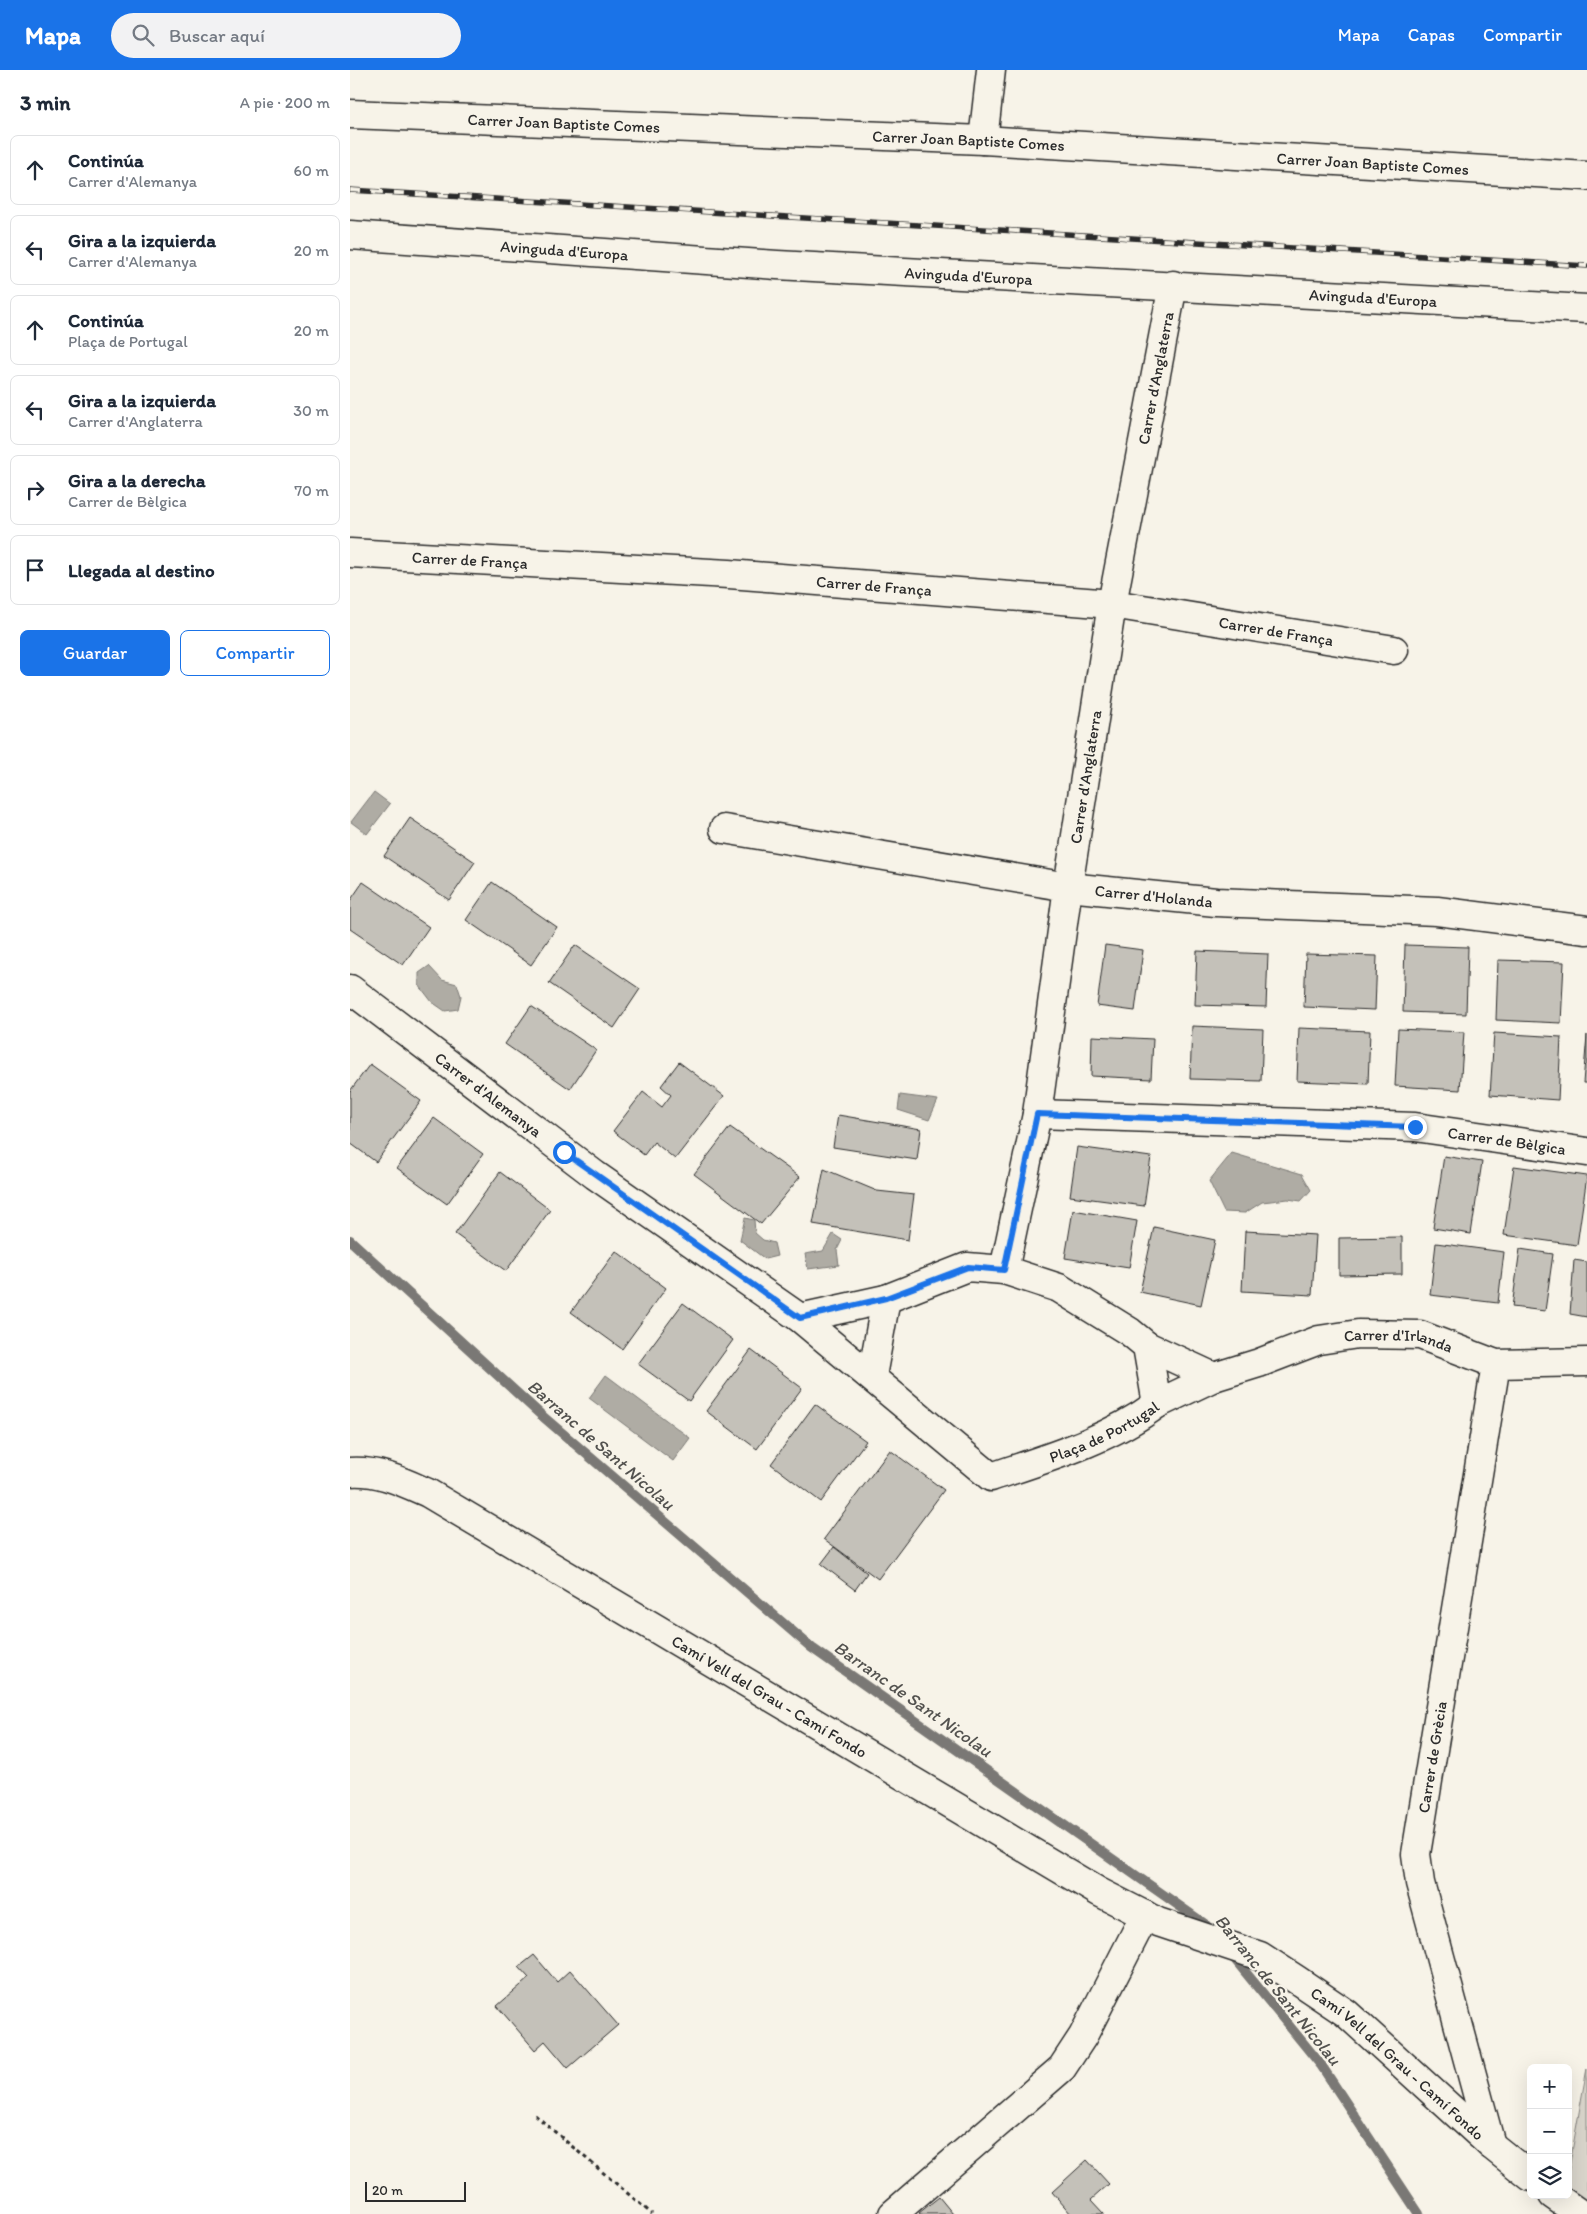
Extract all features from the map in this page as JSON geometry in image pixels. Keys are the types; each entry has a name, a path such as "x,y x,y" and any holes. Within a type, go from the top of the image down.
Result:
{"street":[{"path":"982,140 991,70"},
{"name":"Carrer Joan Baptiste Comes","path":"350,114 982,140 1587,176"},
{"name":"Avinguda d'Europa","path":"350,236 777,265 1173,285 1587,309"},
{"name":"Carrer d'Anglaterra","path":"1004,1270 1037,1114 1068,887 1112,604 1173,285"},
{"name":"Carrer de França","path":"350,553 728,574 1112,604 1394,650"},
{"name":"Carrer d'Holanda","path":"724,830 1068,887 1216,902 1437,911 1587,930"},
{"name":"Carrer d'Alemanya","path":"350,989 594,1175 800,1318 872,1376"},
{"name":"Carrer de Bèlgica","path":"1037,1114 1415,1127 1587,1152"},
{"path":"800,1318 886,1298 968,1267 1004,1270 1059,1288 1130,1332 1147,1346 1214,1376"},
{"path":"872,1376 886,1298"},
{"name":"Carrer d'Irlanda","path":"1157,1404 1214,1376 1259,1363 1319,1340 1358,1334 1420,1334 1496,1364 1587,1362"},
{"name":"Plaça de Portugal","path":"872,1376 991,1477 1053,1456 1133,1422 1157,1404 1147,1346"},
{"name":"Carrer de Grècia","path":"1492,2145 1420,1883 1416,1854 1496,1364"},
{"name":"Camí Vell del Grau - Camí Fondo","path":"350,1472 360,1471 392,1477 428,1494 514,1546 635,1614 1099,1892 1145,1915 1186,1932 1260,1956 1346,2013 1492,2145 1527,2174"},
{"path":"893,2214 1062,2068 1083,2036 1145,1915"},
{"path":"1559,2199 1580,2214"}],"path":[{"path":"535,2115 652,2214"}],"shaded area":[{"path":"374,792 390,804 367,834 351,822"},
{"path":"429,966 442,980 457,984 461,996 458,1009 445,1011 432,1002 419,985 419,973"},
{"path":"900,1095 938,1100 929,1120 898,1110"},
{"path":"1232,1153 1302,1174 1311,1190 1301,1201 1288,1199 1262,1202 1245,1213 1224,1212 1209,1181"},
{"path":"745,1218 754,1220 755,1233 763,1240 774,1243 777,1256 765,1259 740,1240"},
{"path":"833,1234 842,1240 837,1250 839,1265 808,1269 805,1254 823,1251"},
{"path":"606,1375 690,1438 673,1461 589,1398"},
{"path":"1587,2068 1587,2214 1572,2199 1572,2152"}],"building":[{"path":"410,818 475,862 449,900 384,856"},
{"path":"363,882 429,927 403,965 350,929 350,901"},
{"path":"492,882 557,927 531,965 466,920"},
{"path":"575,945 640,989 614,1028 549,983"},
{"path":"1105,945 1143,950 1135,1011 1097,1006"},
{"path":"1405,945 1468,947 1466,1014 1403,1012"},
{"path":"1197,951 1268,954 1266,1007 1195,1005"},
{"path":"1306,954 1377,956 1375,1010 1304,1007"},
{"path":"1498,960 1564,962 1561,1023 1496,1020"},
{"path":"531,1006 596,1050 570,1089 505,1044"},
{"path":"1192,1026 1263,1029 1261,1081 1190,1079"},
{"path":"1299,1028 1370,1031 1368,1084 1297,1081"},
{"path":"1398,1029 1464,1032 1460,1090 1395,1086"},
{"path":"1494,1033 1561,1037 1558,1100 1490,1095"},
{"path":"1587,1035 1587,1083 1583,1083"},
{"path":"1092,1036 1153,1039 1151,1079 1091,1076"},
{"path":"679,1062 724,1096 675,1159 654,1142 644,1155 613,1131 643,1092 662,1107 671,1095 661,1086"},
{"path":"370,1064 421,1101 376,1162 350,1143 350,1091"},
{"path":"838,1115 921,1129 917,1160 833,1147"},
{"path":"434,1118 483,1154 447,1204 397,1168"},
{"path":"730,1127 800,1177 761,1224 694,1174"},
{"path":"1077,1147 1151,1157 1144,1206 1070,1196"},
{"path":"1444,1156 1482,1162 1471,1234 1433,1228"},
{"path":"1514,1166 1587,1176 1577,1245 1504,1235"},
{"path":"824,1169 877,1191 914,1195 908,1240 813,1224"},
{"path":"500,1172 550,1210 506,1271 455,1234"},
{"path":"1073,1210 1137,1221 1129,1268 1065,1258"},
{"path":"1154,1227 1215,1240 1201,1305 1140,1292"},
{"path":"1245,1231 1316,1235 1312,1295 1242,1291"},
{"path":"1402,1237 1402,1274 1339,1275 1339,1238"},
{"path":"1436,1243 1504,1252 1498,1303 1430,1295"},
{"path":"1520,1249 1553,1254 1545,1311 1512,1307"},
{"path":"616,1251 666,1288 622,1349 571,1312"},
{"path":"1574,1260 1587,1262 1587,1317 1570,1314"},
{"path":"683,1303 733,1340 689,1401 638,1364"},
{"path":"751,1350 802,1388 757,1449 706,1411"},
{"path":"815,1404 866,1441 821,1502 771,1464"},
{"path":"890,1450 944,1490 878,1579 824,1539"},
{"path":"834,1547 867,1573 855,1590 821,1564"},
{"path":"534,1955 557,1982 570,1970 618,2025 568,2068 545,2041 535,2050 497,2006 529,1978 519,1967"},
{"path":"1087,2160 1109,2184 1091,2200 1104,2214 1071,2214 1052,2192"},
{"path":"939,2197 953,2214 919,2213"}],"waterway":[{"name":"Barranc de Sant Nicolau","path":"350,1240 540,1414 812,1648 1205,1924 1211,1931"},
{"name":"Barranc de Sant Nicolau","path":"1229,1952 1321,2065 1419,2214"}],"railway":[{"path":"350,190 1587,266"}],"route":[{"path":"564,1152 594,1175 800,1318 886,1298 968,1267 1004,1270 1037,1114 1415,1127"}]}
